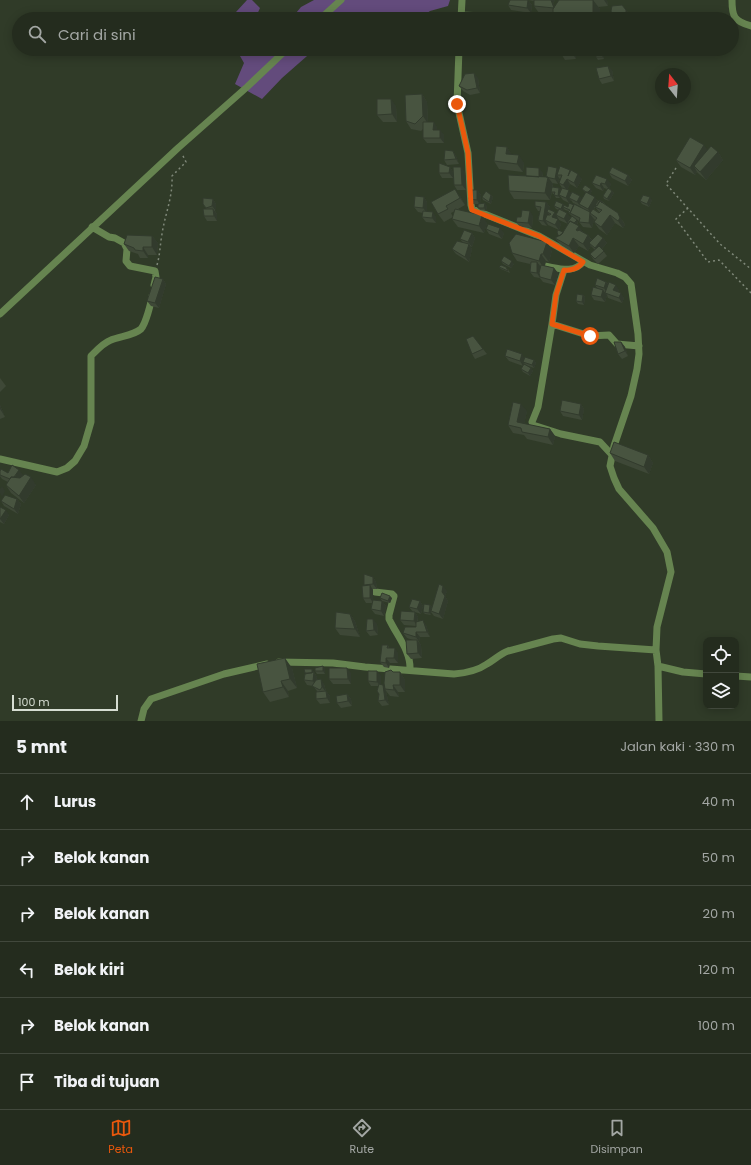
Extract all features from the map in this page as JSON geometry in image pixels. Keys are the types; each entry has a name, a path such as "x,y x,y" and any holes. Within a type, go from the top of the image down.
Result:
{"street":[{"path":"328,12 341,0"},
{"path":"461,12 462,0"},
{"path":"732,0 732,12"},
{"path":"739,21 751,26"},
{"path":"0,314 92,227 280,56"},
{"path":"459,56 457,104 468,153 472,210 539,236 590,266 617,273 625,277 631,284 640,354 631,396 610,466 619,489 653,528 667,552 670,562 671,572 657,627 656,650 658,666 659,721"},
{"path":"0,459 57,472 66,468 75,461 84,446 90,422 91,356 99,348 111,340 135,332 144,324 152,299 156,277 155,271 130,266 126,261 127,249 124,243 116,238 109,237 92,227"},
{"path":"544,266 567,270 579,267 583,262"},
{"path":"564,270 556,295 538,407 532,422 533,426 561,434 600,442 612,456"},
{"path":"552,324 590,336 609,335 617,344 639,346"},
{"path":"375,592 392,594 394,596 389,619 408,655 410,670"},
{"path":"141,721 144,708 152,700 230,672 273,662 298,661 332,663 365,667 465,674 485,665 503,653 553,639 561,638 580,644 598,646 656,650"},
{"path":"658,666 683,672 703,674"},
{"path":"739,676 751,677"}],"path":[{"path":"155,271 160,255 162,234 173,190 172,176 186,162 178,148"},
{"path":"676,168 666,184 720,244 751,269"},
{"path":"688,208 676,219 708,262 719,260 751,293"}],"shaded area":[{"path":"247,0 252,0 260,8 258,12 236,12"},
{"path":"314,0 450,0 448,6 429,12 297,12 301,7"},
{"path":"240,56 307,56 282,78 262,99 235,84 244,63"}],"building":[{"path":"510,0 528,0 527,8 508,5"},
{"path":"534,0 551,0 554,8 534,6"},
{"path":"559,0 593,0 593,12 553,12 553,9"},
{"path":"622,5 626,12 611,12 612,6"},
{"path":"608,66 611,76 599,79 596,68"},
{"path":"474,73 477,88 467,90 459,86 465,74"},
{"path":"422,94 423,116 415,124 406,121 405,95"},
{"path":"377,99 391,99 392,114 377,115"},
{"path":"423,122 434,122 433,130 440,130 440,138 423,138"},
{"path":"690,137 704,145 690,168 676,160"},
{"path":"496,146 507,147 506,154 519,155 517,164 494,161"},
{"path":"711,146 718,152 700,172 694,166"},
{"path":"445,150 453,151 456,159 444,160"},
{"path":"439,163 450,167 449,173 439,173"},
{"path":"548,166 557,168 555,179 546,177"},
{"path":"560,166 570,170 568,176 571,170 578,174 574,183 567,179 563,185 559,183 562,175 557,175"},
{"path":"453,167 461,167 462,185 454,185"},
{"path":"526,167 539,168 539,177 526,176"},
{"path":"612,167 628,175 625,181 609,173"},
{"path":"508,175 548,177 545,193 509,191"},
{"path":"596,175 607,179 605,184 601,183 600,186 592,183"},
{"path":"585,185 591,189 588,192 582,189"},
{"path":"552,187 559,188 558,196 554,195 555,192 551,192"},
{"path":"562,188 569,190 566,198 559,195"},
{"path":"608,188 612,191 607,199 603,196"},
{"path":"455,189 460,198 446,206 448,209 438,214 431,202"},
{"path":"469,190 477,190 477,200 469,199"},
{"path":"486,191 491,195 489,202 482,197"},
{"path":"572,192 580,196 577,202 569,198"},
{"path":"586,192 595,197 588,209 579,204"},
{"path":"643,195 650,197 647,204 640,201"},
{"path":"415,196 424,197 423,208 414,207"},
{"path":"203,198 213,199 212,206 206,208 203,204"},
{"path":"599,200 603,202 602,203 600,201 597,206 595,205"},
{"path":"535,201 546,202 543,221 538,220 541,207 535,206"},
{"path":"556,201 563,204 561,209 554,206"},
{"path":"600,201 618,213 620,218 618,221 610,215 601,227 594,222 597,218 590,213 593,209 599,213 602,210 595,207"},
{"path":"485,203 484,208 478,208 478,204"},
{"path":"569,203 574,205 570,213 568,212 570,210 563,207 564,205 568,207"},
{"path":"574,204 590,212 589,223 579,222 580,218 570,213"},
{"path":"203,209 213,209 214,216 204,216"},
{"path":"455,209 482,215 479,226 452,219"},
{"path":"548,209 555,212 552,217 558,219 555,225 545,220 547,215 551,214 547,212"},
{"path":"559,209 567,213 564,219 556,215"},
{"path":"522,210 530,211 528,223 516,222 517,217 521,217"},
{"path":"423,211 433,212 432,218 422,217"},
{"path":"572,216 577,220 574,223 570,221 568,224 567,223"},
{"path":"570,221 579,226 576,230 588,235 583,244 573,238 569,246 555,238 562,234"},
{"path":"488,224 500,228 498,234 486,229"},
{"path":"464,230 472,233 468,242 460,239"},
{"path":"558,230 563,232 559,236 557,232"},
{"path":"516,234 547,242 539,261 512,253 509,243"},
{"path":"598,234 603,238 595,248 589,243"},
{"path":"127,235 152,236 152,247 143,247 143,251 135,250 134,248 124,244"},
{"path":"457,241 469,244 465,257 452,249"},
{"path":"599,246 604,251 595,259 590,254"},
{"path":"504,256 512,261 509,266 501,261"},
{"path":"531,262 537,262 537,273 530,272"},
{"path":"501,265 506,267 508,271 499,267"},
{"path":"541,265 554,268 551,280 540,277 539,273"},
{"path":"155,277 163,279 155,303 147,301"},
{"path":"597,278 606,282 604,288 595,285"},
{"path":"609,282 616,285 613,290 621,293 619,298 605,293"},
{"path":"593,287 603,290 601,297 591,295"},
{"path":"577,294 583,295 582,302 576,301"},
{"path":"473,336 483,349 472,354 466,339"},
{"path":"614,342 621,342 625,351 618,354"},
{"path":"507,349 522,354 520,361 505,356"},
{"path":"525,357 534,360 532,365 523,362"},
{"path":"524,364 531,368 528,373 521,369"},
{"path":"562,400 581,404 579,415 560,411"},
{"path":"513,402 521,404 517,422 550,429 548,437 522,432 521,428 508,425"},
{"path":"614,442 648,455 644,467 610,453"},
{"path":"12,465 19,470 14,477 11,477 10,479 0,475 1,469 8,473"},
{"path":"25,474 31,477 19,496 6,485 11,477 20,478"},
{"path":"5,495 17,499 14,509 1,501"},
{"path":"0,507 6,510 0,519"},
{"path":"364,574 373,577 373,584 364,585"},
{"path":"439,584 443,586 442,592 445,596 439,614 431,611"},
{"path":"370,585 370,598 363,598 362,586"},
{"path":"382,593 390,596 388,601 380,598"},
{"path":"412,599 420,601 417,609 409,607"},
{"path":"373,600 382,601 381,611 371,609"},
{"path":"424,604 430,605 429,613 423,612"},
{"path":"401,611 415,612 414,621 400,620"},
{"path":"336,612 350,614 355,629 335,628"},
{"path":"367,619 373,619 374,630 366,631"},
{"path":"423,620 427,632 416,632 416,637 403,633 405,627 416,627 416,622"},
{"path":"406,640 417,640 418,653 407,654"},
{"path":"382,645 388,645 387,648 395,648 394,658 386,658 386,663 380,662"},
{"path":"285,658 290,679 281,681 283,687 263,692 257,664"},
{"path":"323,666 323,671 315,671 315,668"},
{"path":"329,668 347,668 348,679 329,679"},
{"path":"304,669 312,669 312,673 305,673"},
{"path":"391,670 393,672 400,672 400,685 393,685 394,690 385,689 384,683 385,672"},
{"path":"368,671 377,671 377,682 368,681"},
{"path":"314,672 313,681 304,680 305,674"},
{"path":"321,679 322,687 320,690 312,686 316,680"},
{"path":"379,684 383,685 385,700 378,701 379,694 377,691"},
{"path":"326,691 327,698 316,699 316,692"},
{"path":"347,694 348,701 337,703 336,696"}],"route":[{"path":"457,104 468,153 472,210 539,236 583,262 579,267 564,270 556,295 552,324 590,336"}]}
